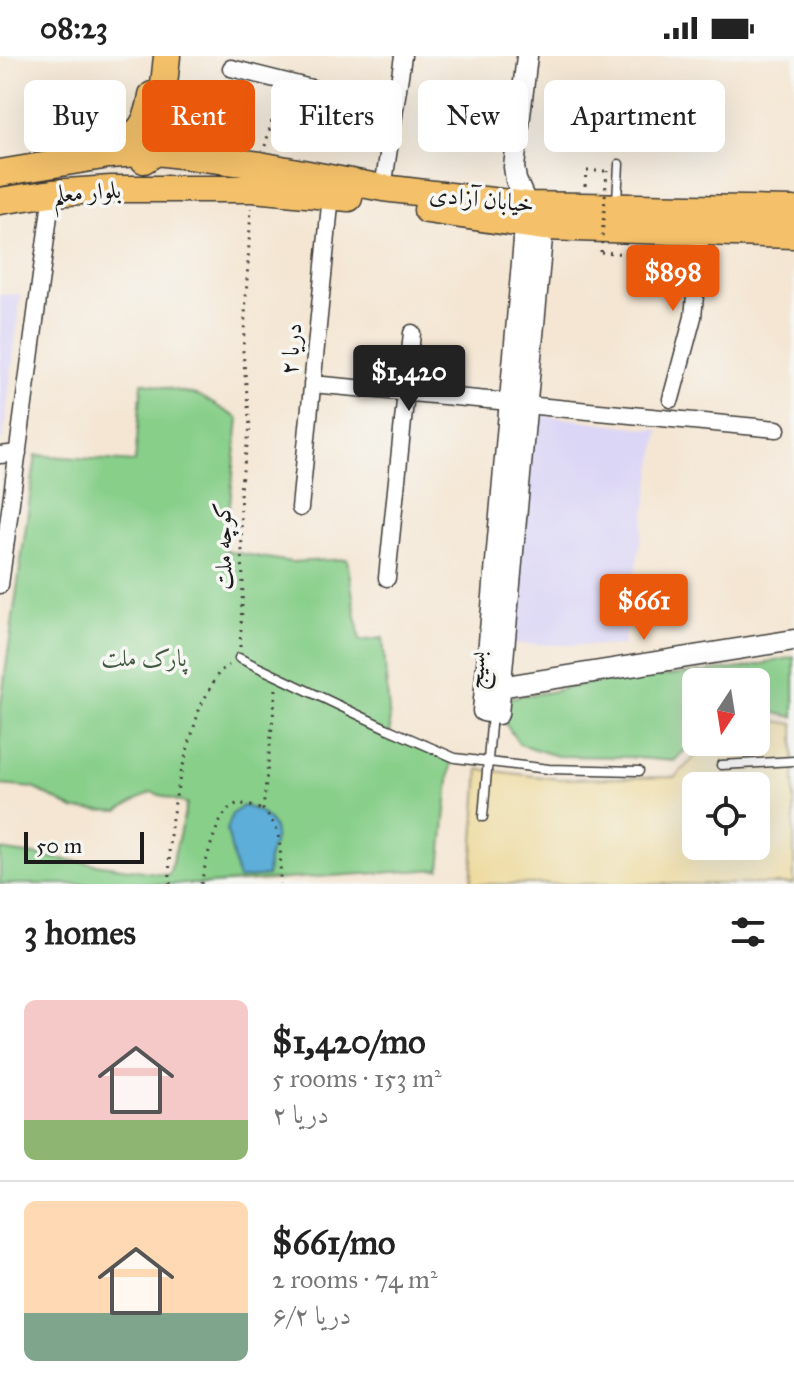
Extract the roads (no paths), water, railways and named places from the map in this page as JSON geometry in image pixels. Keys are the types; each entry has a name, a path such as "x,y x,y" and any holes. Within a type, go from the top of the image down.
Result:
{"main road":[{"path":"109,155 145,124 158,56"},
{"path":"166,80 167,56"},
{"path":"180,80 185,56"},
{"path":"142,189 137,179 140,165 149,156 165,152 179,157 183,166 180,181 174,189"},
{"name":"بلوار معلم","path":"0,173 109,155 165,152"},
{"name":"خیابان آزادی","path":"165,152 331,195 701,231 794,235"},
{"name":"خیابان آزادی","path":"174,189 256,177 383,188 535,216 617,206 794,210"},
{"name":"بلوار معلم","path":"0,201 52,193 174,189"}],"street":[{"path":"399,80 403,56"},
{"path":"522,57 514,167 516,180 535,216"},
{"path":"231,68 278,80"},
{"path":"383,188 388,152"},
{"path":"1,576 52,193"},
{"name":"دریا ۲","path":"300,508 331,195"},
{"name":"بسیج","path":"499,619 498,714 483,711 499,619 535,216"},
{"path":"671,399 693,317 701,231"},
{"path":"387,578 412,333"},
{"path":"312,384 777,429"},
{"path":"0,455 18,453"},
{"path":"500,687 794,640"}],"lane":[{"path":"617,206 619,164"},
{"path":"239,658 455,758 549,769 639,771"},
{"path":"483,817 492,713"},
{"path":"721,765 794,761"}],"water":[{"path":"243,806 265,816 274,830 267,876 238,879 227,830 232,814"}],"park label":[{"name":"پارک ملت","path":"144,658"}]}
